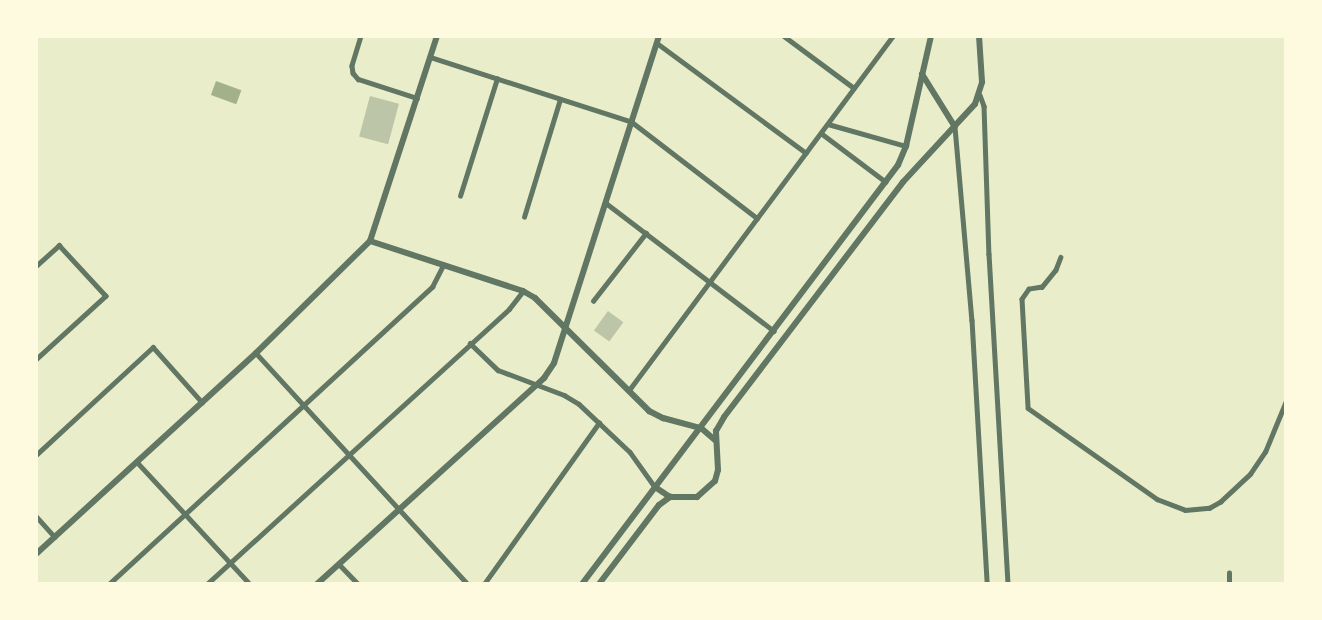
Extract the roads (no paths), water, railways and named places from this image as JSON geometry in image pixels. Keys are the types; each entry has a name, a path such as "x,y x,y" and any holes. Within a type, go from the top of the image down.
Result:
{"street":[{"path":"361,36 352,66 353,73 358,79 417,98"},
{"path":"36,554 255,353 370,241 437,36"},
{"path":"317,584 536,384 554,363 659,36"},
{"path":"784,36 854,88"},
{"path":"629,390 893,36"},
{"path":"582,584 898,165 906,146 931,36"},
{"path":"979,36 982,82 980,95 984,106 989,254 1008,584"},
{"path":"657,44 806,153"},
{"path":"430,57 632,122 757,218"},
{"path":"922,74 955,127 972,320 987,584"},
{"path":"460,196 497,79"},
{"path":"470,343 498,370 564,395 579,404 630,452 655,487 670,497 697,497 715,482 718,456 716,431 724,417 896,192 921,161 955,127 980,95"},
{"path":"524,217 560,99"},
{"path":"828,124 906,146"},
{"path":"821,133 886,182"},
{"path":"606,203 774,331"},
{"path":"593,301 646,233"},
{"path":"370,241 523,291 535,298 649,411 663,418 701,428 715,440"},
{"path":"36,266 59,245 106,296 36,360"},
{"path":"1060,257 1056,270 1042,287 1029,289 1022,299 1028,408 1157,499 1185,510 1209,508 1220,502 1250,474 1265,452 1286,401"},
{"path":"109,584 432,288 443,265"},
{"path":"207,584 509,309 523,291"},
{"path":"36,455 153,347 202,402"},
{"path":"255,353 468,584"},
{"path":"484,584 598,423"},
{"path":"137,462 250,584"},
{"path":"599,584 659,505 670,497"},
{"path":"36,516 55,537"},
{"path":"339,564 358,584"},
{"path":"1229,573 1229,584"}]}
